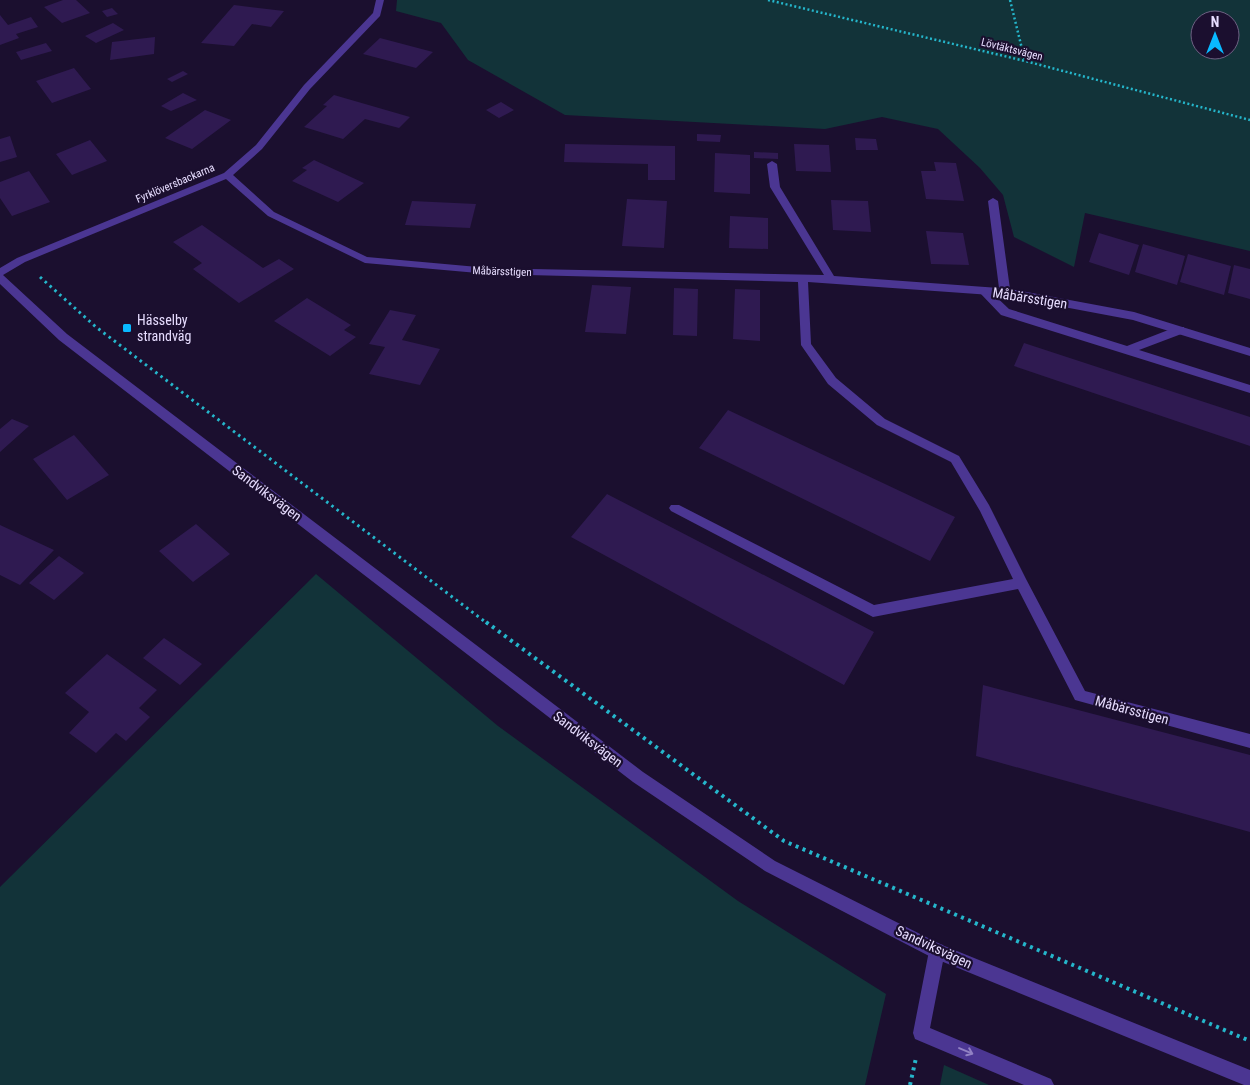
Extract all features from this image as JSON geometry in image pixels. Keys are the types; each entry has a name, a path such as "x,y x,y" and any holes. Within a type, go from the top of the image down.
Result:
{"street":[{"name":"Fyrklöversbackarna","path":"0,273 21,260 227,175 259,148 307,87 377,14 380,0"},
{"path":"772,164 774,187 831,278"},
{"name":"Måbärsstigen","path":"227,175 271,214 365,260 489,271 831,278 1006,292 1134,316 1250,352"},
{"path":"993,201 1006,292"},
{"name":"Sandviksvägen","path":"0,278 63,337 638,777 770,866 936,951 1250,1079"},
{"name":"Måbärsstigen","path":"804,278 806,345 832,381 881,422 956,458 985,508 1021,583 1080,696 1250,741"},
{"path":"984,291 1005,312 1250,389"},
{"path":"1128,350 1180,330"},
{"path":"675,508 873,611 1021,583"},
{"path":"936,951 921,1033 1045,1085"}],"path":[{"name":"Lövtäktsvägen","path":"768,0 1025,61 1250,120"},
{"path":"1010,0 1025,61"},
{"path":"21,260 104,333 472,612 784,841 1250,1041"}],"green space":[{"path":"397,0 1250,0 1250,251 1085,213 1074,267 1014,237 1003,195 980,168 938,129 882,117 825,129 565,115 468,60 441,23 396,11"},
{"path":"316,574 498,726 738,901 886,994 865,1085 0,1085 0,887"},
{"path":"944,1065 989,1085 940,1085"}],"building":[{"path":"63,0 76,0 90,13 62,23 44,7"},
{"path":"234,5 284,11 271,27 252,24 234,46 201,43"},
{"path":"112,8 118,14 107,17 102,11"},
{"path":"0,15 8,25 31,17 38,27 16,34 19,38 0,45"},
{"path":"113,23 124,30 96,43 85,36"},
{"path":"155,37 154,54 110,60 112,42"},
{"path":"380,38 433,52 416,68 363,54"},
{"path":"46,43 52,51 21,60 16,52"},
{"path":"74,68 91,89 52,103 36,81"},
{"path":"183,71 188,74 172,82 167,79"},
{"path":"183,93 197,100 171,111 161,106"},
{"path":"334,95 410,117 399,128 365,119 343,139 304,127 327,106 323,105"},
{"path":"501,102 514,110 499,118 486,110"},
{"path":"205,110 231,120 192,149 165,138"},
{"path":"697,134 721,135 720,142 697,141"},
{"path":"10,136 17,157 0,162 0,139"},
{"path":"855,138 876,139 878,150 856,150"},
{"path":"90,140 107,161 72,175 56,154"},
{"path":"565,144 675,146 675,180 648,180 648,164 564,162"},
{"path":"794,144 829,145 831,172 796,171"},
{"path":"754,152 778,153 778,159 754,158"},
{"path":"715,153 750,155 750,194 714,192"},
{"path":"314,160 364,183 338,202 292,181 307,170 302,168"},
{"path":"934,162 956,163 964,201 926,199 921,171 936,171"},
{"path":"29,171 50,202 12,216 0,198 0,182"},
{"path":"627,199 667,201 664,248 622,246"},
{"path":"831,200 868,201 871,232 833,230"},
{"path":"412,201 476,204 470,228 405,225"},
{"path":"730,216 768,218 768,249 729,248"},
{"path":"202,225 263,268 279,259 294,269 239,303 193,269 202,263 173,242"},
{"path":"926,231 963,233 969,265 931,264"},
{"path":"1099,233 1139,245 1129,275 1089,262"},
{"path":"1143,244 1185,256 1177,285 1135,272"},
{"path":"1188,254 1231,266 1224,295 1180,282"},
{"path":"1234,265 1250,269 1250,299 1228,293"},
{"path":"592,285 631,287 626,334 585,332"},
{"path":"674,288 698,289 697,336 673,335"},
{"path":"735,289 760,290 760,341 733,339"},
{"path":"307,298 351,325 344,330 356,337 330,356 274,321"},
{"path":"390,310 416,315 402,340 440,349 420,385 369,374 385,347 369,344"},
{"path":"1024,343 1250,417 1250,446 1014,366"},
{"path":"728,410 955,517 930,561 699,448"},
{"path":"12,419 29,426 0,452 0,429"},
{"path":"74,435 109,475 67,500 33,459"},
{"path":"607,494 874,632 844,685 571,537"},
{"path":"196,524 230,554 193,582 159,551"},
{"path":"0,525 54,550 20,585 0,575"},
{"path":"59,556 84,573 54,600 29,583"},
{"path":"164,638 202,664 180,685 143,658"},
{"path":"107,654 157,690 139,708 150,717 126,741 116,733 96,753 69,733 89,712 65,693"},
{"path":"983,685 1250,755 1250,832 976,756"}],"place":[{"name":"Hässelby strandväg","path":"127,328"}]}
